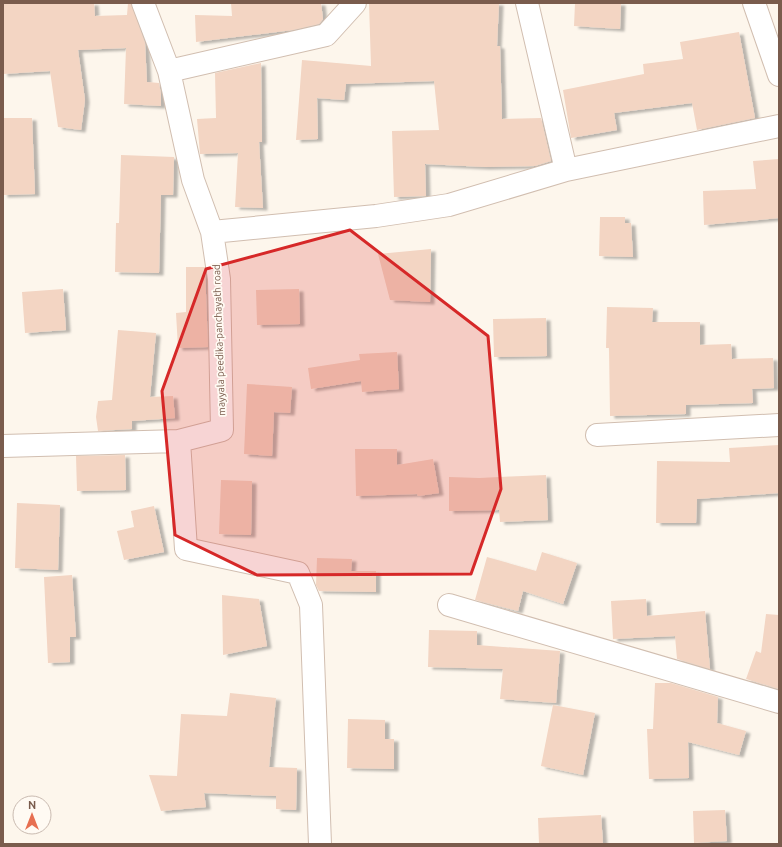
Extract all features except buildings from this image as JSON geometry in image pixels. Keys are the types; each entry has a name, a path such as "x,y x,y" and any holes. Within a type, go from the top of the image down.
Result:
{"street":[{"name":"mayyala peedika-panchayath road","path":"3,446 179,440 222,430 218,279 212,232 193,180 169,72 143,3"},
{"path":"169,72 326,35 355,3"},
{"path":"527,3 566,170"},
{"path":"754,3 779,75"},
{"path":"212,232 376,216 449,205 566,170 779,126"},
{"path":"597,435 779,425"},
{"path":"179,440 186,549 298,573 311,605 320,844"},
{"path":"449,605 779,702"}],"highlighted area":[{"path":"350,230 488,336 501,489 471,574 257,575 175,535 162,391 206,269"}]}
